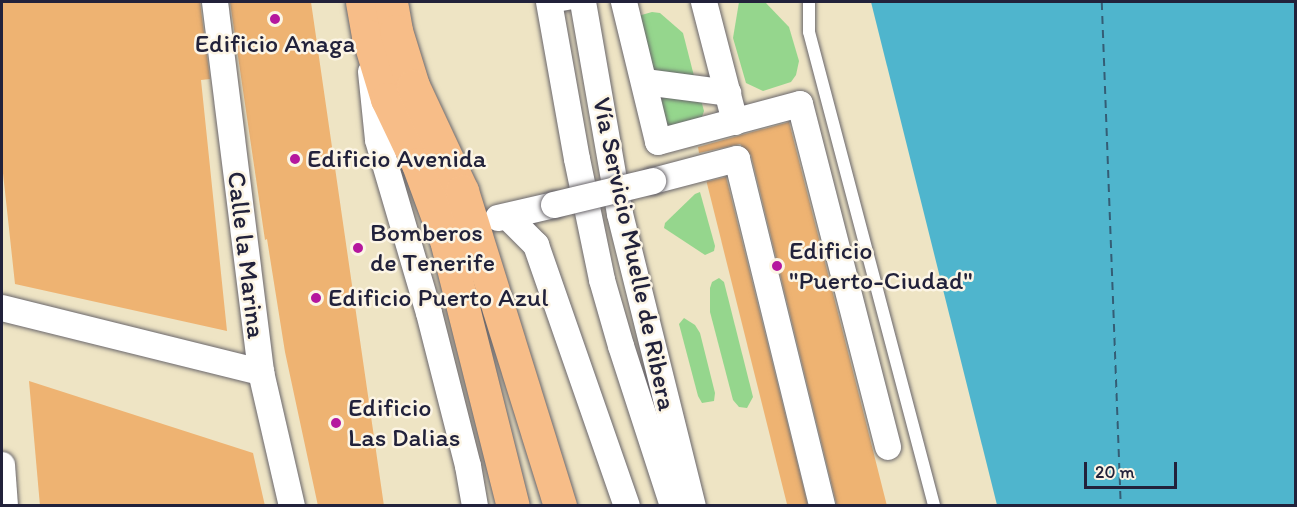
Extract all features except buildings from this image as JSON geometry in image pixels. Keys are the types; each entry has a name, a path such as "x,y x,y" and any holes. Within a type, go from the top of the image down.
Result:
{"main road":[{"path":"362,2 385,23 462,191 560,506"},
{"path":"385,23 387,99 418,165 446,240 513,506"}],"street":[{"name":"Calle la Marina","path":"215,2 261,372 292,506"},
{"name":"Vía Servicio Muelle de Ribera","path":"583,2 622,225 693,506"},
{"path":"624,2 658,142 800,104 888,447"},
{"path":"704,2 735,122"},
{"name":"Vía Servicio Muelle de Ribera","path":"550,4 579,169 602,280 621,346 674,506"},
{"path":"385,23 373,112 378,140 429,313 460,432 475,506"},
{"path":"645,82 728,93"},
{"path":"627,506 536,245 503,218 737,159 822,506"},
{"path":"2,308 261,372"},
{"path":"2,465 5,506"}],"lane":[{"path":"550,4 577,2"},
{"path":"809,2 809,32 933,506"}],"green space":[{"path":"739,2 765,2 789,27 799,61 796,75 791,82 763,91 746,83 733,38"},
{"path":"652,12 660,13 683,33 694,76 655,72 648,59 638,16"},
{"path":"660,98 701,100 704,111 701,120 669,131"},
{"path":"700,192 715,246 714,251 705,255 664,228 665,223 695,194"},
{"path":"719,278 724,282 753,397 747,408 739,407 733,400 710,312 710,288 712,282"},
{"path":"684,318 695,325 700,333 715,393 714,401 702,403 698,396 679,324"}],"water":[{"path":"871,2 1295,2 1295,505 997,505"}],"ferry route":[{"path":"1102,2 1121,506"}],"place":[{"name":"Edificio Anaga","path":"275,19"},
{"name":"Edificio Avenida","path":"295,159"},
{"name":"Bomberos de Tenerife","path":"358,248"},
{"name":"Edificio \"Puerto-Ciudad\"","path":"777,266"},
{"name":"Edificio Puerto Azul","path":"316,298"},
{"name":"Edificio Las Dalias","path":"336,423"}]}
